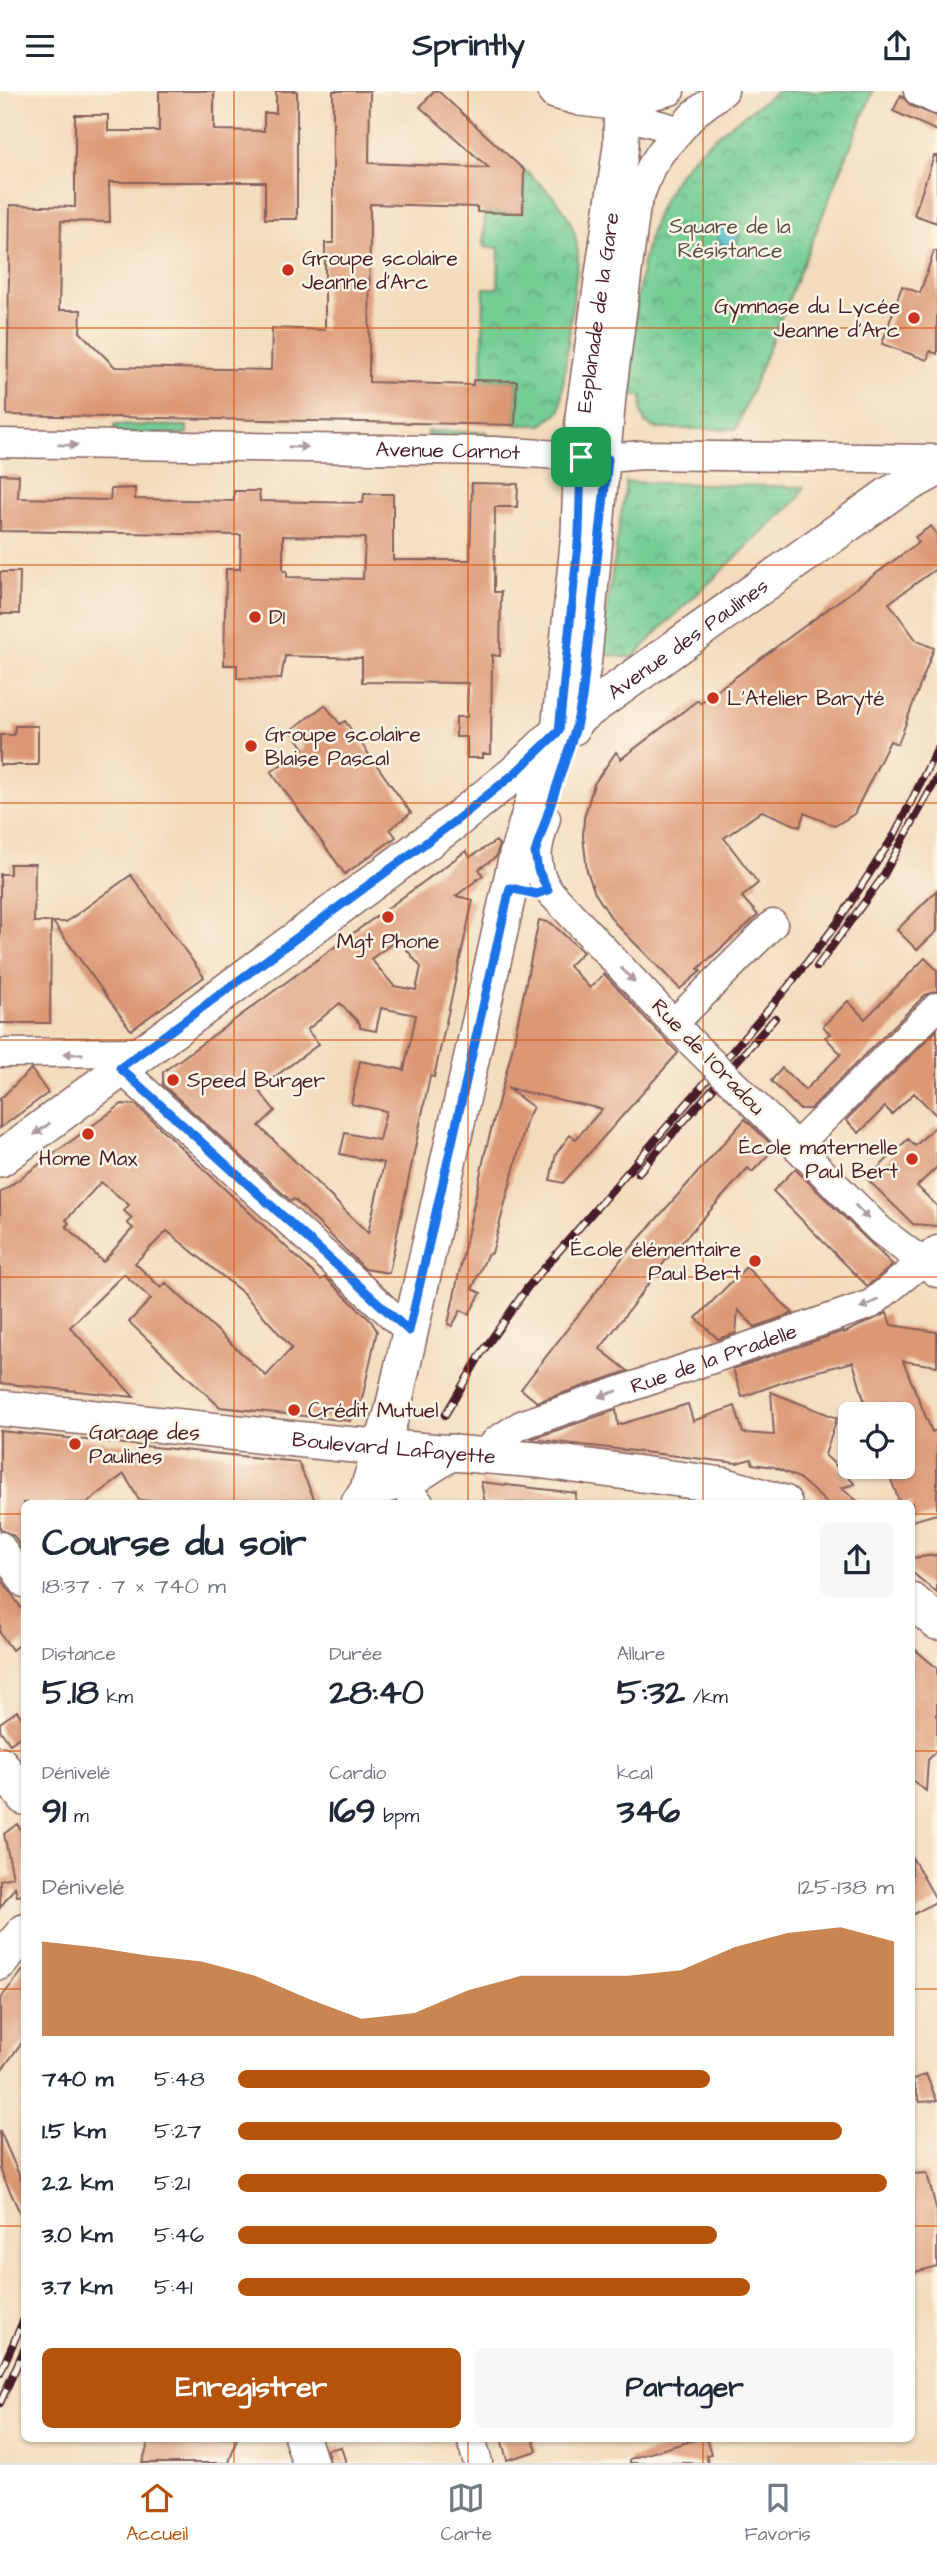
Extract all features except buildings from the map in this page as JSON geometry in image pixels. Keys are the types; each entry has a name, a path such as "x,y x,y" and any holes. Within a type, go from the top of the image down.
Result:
{"main road":[{"path":"555,91 580,99 622,97"},
{"name":"Esplanade de la Gare","path":"386,1495 381,1447 392,1413 510,888 542,773 570,731 579,534 594,458 585,404 621,146 622,97"},
{"name":"Avenue des Paulines","path":"0,1160 454,822 570,731 893,518 929,470"},
{"name":"Boulevard Lafayette","path":"0,1408 468,1454 723,1485 771,1500"},
{"path":"386,1495 418,1474 468,1454"},
{"path":"915,1604 937,1622"},
{"path":"0,1764 21,1793"},
{"path":"0,1962 21,1936"},
{"path":"303,2442 310,2463"}],"street":[{"path":"670,91 622,97 634,118 678,130"},
{"name":"Esplanade de la Gare","path":"594,458 612,391 636,206 651,167 678,130 724,91"},
{"path":"918,91 937,100"},
{"name":"Avenue Carnot","path":"0,443 507,451 594,458 642,455 929,470"},
{"path":"510,888 536,894 547,888 535,853 570,731"},
{"name":"Rue de l'Oradou","path":"547,888 683,1033 880,1230 932,1262"},
{"path":"683,1033 773,924"},
{"path":"796,1146 937,1007"},
{"path":"0,1053 131,1060 409,1331"},
{"name":"Rue de la Pradelle","path":"468,1454 521,1425 872,1304 932,1262"},
{"path":"0,1546 21,1578"},
{"path":"472,2442 478,2463"}],"green space":[{"name":"Square de la Résistance","path":"778,91 873,91 736,429 657,429 645,423 641,411 642,396 628,394 639,287 650,234 671,186 692,158 719,134"},
{"path":"524,170 555,198 562,208 573,229 578,258 560,411 542,425 515,425 517,381 482,380 484,288 498,288 499,248 484,247 485,212 523,213"},
{"path":"114,425 187,426 187,434 114,433"},
{"path":"427,431 488,432 488,438 427,437"},
{"path":"626,482 804,487 798,499 663,626 633,658 600,654"}],"water":[{"path":"724,224 732,224 739,231 739,239 732,246 724,246 717,239 717,231"}],"railway":[{"path":"445,1415 481,1354 527,1288 787,988 838,922 895,834 937,749"},
{"path":"817,967 882,878 937,778"},
{"path":"638,1173 775,1018"},
{"path":"0,2373 21,2326"},
{"path":"0,2403 21,2357"}],"place":[{"name":"Groupe scolaire Jeanne d'Arc","path":"288,270"},
{"name":"Gymnase du Lycée Jeanne d'Arc","path":"914,318"},
{"name":"D1","path":"255,617"},
{"name":"L'Atelier Baryté","path":"713,698"},
{"name":"Groupe scolaire Blaise Pascal","path":"251,746"},
{"name":"Mgt Phone","path":"388,917"},
{"name":"Speed Burger","path":"173,1080"},
{"name":"Home Max","path":"88,1134"},
{"name":"École maternelle Paul Bert","path":"912,1159"},
{"name":"École élémentaire Paul Bert","path":"755,1261"},
{"name":"Crédit Mutuel","path":"294,1410"},
{"name":"Garage des Paulines","path":"75,1444"}],"route":[{"path":"581,457 608,459 582,699 576,727 535,853 538,870 548,890 536,894 510,888 438,1216 409,1331 120,1068 388,868 454,822 515,773 559,731 581,513 581,457"}]}
